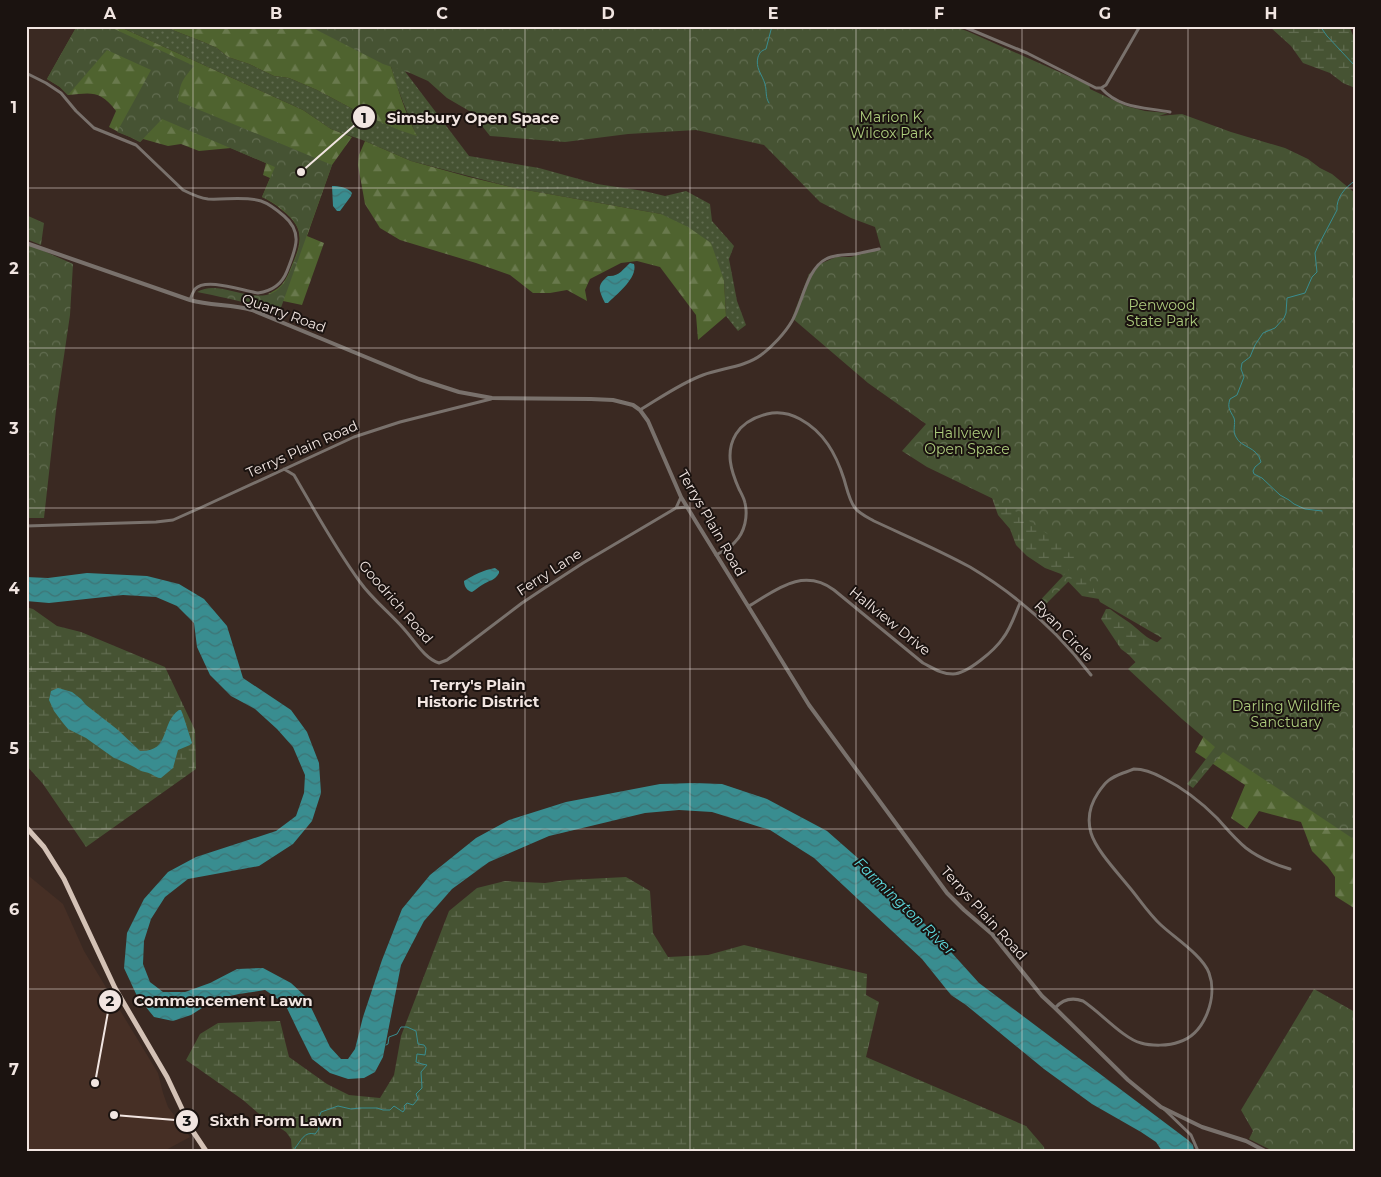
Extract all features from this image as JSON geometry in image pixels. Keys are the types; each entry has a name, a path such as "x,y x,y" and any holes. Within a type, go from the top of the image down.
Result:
{"highway":[{"path":"26,826 44,847 64,879 115,988 167,1077 192,1130 206,1151"}],"street":[{"path":"962,26 1027,53 1096,88 1106,85 1140,26"},
{"path":"26,72 60,93 94,128 136,145 183,190 207,199 247,199 260,201 275,208 294,226 296,243 294,251 284,278 275,287 258,293 211,283 195,289 190,300"},
{"path":"1101,88 1116,101 1128,105 1170,112"},
{"name":"Quarry Road","path":"26,243 190,300 252,310 419,379 452,390 492,398"},
{"path":"640,410 703,375 758,357 773,344 792,322 806,285 820,262 828,257 879,249"},
{"path":"474,403 475,395"},
{"name":"Terrys Plain Road","path":"26,526 173,520 354,436 492,398 604,399 633,405 640,410 648,422 681,496 716,556 749,606 809,705 947,893 992,934 1042,996 1128,1080 1161,1107 1202,1127 1246,1141 1265,1151"},
{"name":"Ryan Circle","path":"716,556 736,542 745,524 745,502 734,477 730,462 730,450 733,439 740,428 749,421 769,414 783,413 796,417 809,425 828,443 840,466 853,504 860,513 969,567 996,584 1034,613 1058,636 1091,675"},
{"name":"Goodrich Road","path":"293,464 294,475 344,560 361,584 424,652 431,659 439,663"},
{"name":"Goodrich Road","path":"284,469 294,475"},
{"path":"676,508 681,496"},
{"name":"Ferry Lane","path":"439,663 447,660 522,603 583,563 676,508 688,507"},
{"name":"Hallview Drive","path":"749,606 790,582 820,581 834,590 923,663 938,671 954,674 961,673 976,664 1003,639 1020,603"},
{"path":"1055,1008 1067,999 1084,1001 1131,1039 1152,1045 1179,1042 1191,1036 1203,1021 1209,1008 1212,992 1209,972 1197,955 1161,925 1150,913 1100,851 1091,834 1089,818 1091,806 1098,792 1114,776 1134,769 1152,772 1177,785 1215,817 1246,848 1268,862 1290,869"},
{"path":"1161,1107 1191,1135 1198,1151"}],"shaded area":[{"path":"26,871 30,877 63,904 84,951 158,1073 168,1107 190,1137 164,1151 26,1151"}],"green space":[{"path":"77,26 118,26 303,110 331,129 352,137 332,165 307,236 324,243 302,305 283,301 268,294 281,286 286,279 296,256 299,234 298,228 289,216 262,197 270,178 263,175 266,163 231,148 199,151 181,144 168,146 143,139 140,142 109,127 116,111 105,99 95,94 68,95 60,87 47,79"},
{"path":"77,26 108,26 194,66 182,82 178,101 332,165 278,316 249,304 197,292 207,288 218,288 253,295 265,295 275,292 284,283 300,244 300,235 297,226 286,212 262,197 275,167 162,119 140,142 117,132 151,70 107,50 68,95 60,87 47,79"},
{"path":"118,26 166,26 217,48 228,57 249,64 274,76 289,78 317,90 362,114 416,135 396,84 385,45 469,156 539,168 597,184 665,196 686,191 710,204 712,221 734,246 729,259 737,301 746,325 738,331 726,316 724,280 661,214 515,188 411,161 331,129 303,110"},
{"path":"166,26 378,26 400,95 417,136 362,114 317,90 289,78 274,76 249,64 228,57 217,48"},
{"path":"309,26 952,26 1089,85 1090,89 1126,106 1145,111 1168,113 1159,116 1182,114 1231,132 1285,148 1308,159 1332,174 1355,193 1355,840 1223,752 1193,788 1187,784 1215,747 1128,669 1162,638 1100,602 1083,567 1038,612 1033,608 1078,560 1056,540 1008,506 927,467 902,451 926,424 868,383 792,318 809,274 820,264 836,257 851,257 881,248 875,227 851,218 820,202 764,145 696,130 628,134 565,142 490,136 471,112 447,98 428,81 383,64"},
{"path":"1269,26 1349,26 1355,40 1355,88 1343,83 1330,73 1303,63 1291,46"},
{"path":"365,141 411,161 469,177 515,188 661,214 688,227 711,243 724,280 726,316 698,340 696,315 660,267 637,261 621,263 590,279 585,290 587,301 567,290 533,293 510,275 400,240 380,228 365,204 358,165 359,155"},
{"path":"26,215 44,223 41,245 26,239"},
{"path":"26,243 73,264 70,315 56,410 44,518 26,518"},
{"path":"991,495 1073,534 1099,599 1082,596 1061,574 1045,568 1027,556 1016,545 1010,529 998,515"},
{"path":"26,607 33,609 57,626 81,632 165,667 195,730 196,769 86,847 43,784 26,765"},
{"path":"1106,609 1110,609 1151,639 1167,645 1139,666 1121,649 1101,619"},
{"path":"1208,728 1355,775 1354,908 1335,896 1335,877 1312,851 1301,822 1259,811 1247,829 1231,818 1245,785 1195,752"},
{"path":"626,877 650,891 653,933 668,957 708,955 744,945 867,974 866,995 879,1002 866,1057 1026,1126 1044,1147 1045,1151 292,1151 291,1139 286,1132 186,1060 200,1034 218,1023 280,1021 289,1057 327,1084 349,1095 380,1098 394,1075 401,1036 449,911 477,888 505,881 545,883"},
{"path":"1314,989 1355,1012 1355,1151 1273,1151 1249,1139 1253,1131 1241,1110"}],"water":[{"path":"332,186 345,188 352,193 340,211 337,211 333,206"},
{"path":"630,263 634,264 634,269 630,280 608,303 605,303 600,286 608,276 618,274"},
{"path":"495,568 499,573 494,579 472,592 466,588 464,581 486,570"},
{"name":"Farmington River","path":"87,573 147,576 179,584 204,599 227,626 243,678 291,710 307,732 319,763 321,793 312,821 293,844 259,866 188,879 165,897 151,919 144,941 143,964 150,982 163,992 185,992 210,983 237,969 263,968 291,983 306,997 330,1047 341,1059 348,1059 355,1049 363,1017 382,960 402,909 430,875 476,838 509,820 566,802 660,784 722,784 767,799 827,831 860,860 932,931 979,983 1188,1140 1193,1145 1194,1151 1162,1151 1156,1142 1092,1104 1044,1069 966,1005 951,995 922,959 814,858 770,830 712,812 679,810 645,813 549,836 489,862 452,889 424,921 401,965 383,1057 375,1072 364,1078 348,1079 330,1073 312,1059 285,1004 265,990 216,999 191,1015 173,1021 154,1017 137,996 124,968 127,933 144,899 168,872 196,857 276,831 296,816 304,793 305,775 293,747 277,729 255,709 231,696 210,675 197,647 194,623 177,606 156,597 123,595 49,603 26,601 26,577 48,578"},
{"path":"58,688 72,692 140,751 150,750 161,742 169,722 179,710 181,710 183,715 192,743 178,750 173,768 161,778 140,771 114,758 86,738 68,729 54,711 49,700 51,691"}],"waterway":[{"path":"769,103 757,61 760,53 766,49 772,26"},
{"path":"1320,26 1355,66"},
{"path":"1322,511 1305,509 1294,504 1280,495 1262,478 1254,474 1255,467 1261,462 1253,450 1238,441 1234,432 1234,418 1229,405 1230,399 1237,395 1244,377 1241,369 1242,363 1250,357 1263,333 1275,328 1284,318 1287,298 1305,293 1312,277 1317,272 1315,253 1337,210 1340,197 1348,186 1355,181"},
{"path":"295,1151 303,1137 311,1133 315,1134 319,1129 318,1120 321,1112 338,1106 351,1109 377,1108 383,1110 390,1110 394,1106 403,1112 404,1106 407,1103 413,1105 418,1099 416,1094 422,1088 421,1072 427,1065 416,1062 417,1054 425,1055 426,1048 424,1045 418,1044 416,1031 407,1027 401,1027 397,1034 389,1037 388,1044 386,1045"}],"place":[{"name":"Simsbury Open Space","path":"301,172"},
{"name":"Commencement Lawn","path":"95,1083"},
{"name":"Sixth Form Lawn","path":"114,1115"}],"district":[{"name":"Terry's Plain Historic District","path":"478,692"}],"park label":[{"name":"Marion K Wilcox Park","path":"891,126"},
{"name":"Penwood State Park","path":"1162,314"},
{"name":"Hallview I Open Space","path":"967,442"},
{"name":"Darling Wildlife Sanctuary","path":"1286,714"}]}
